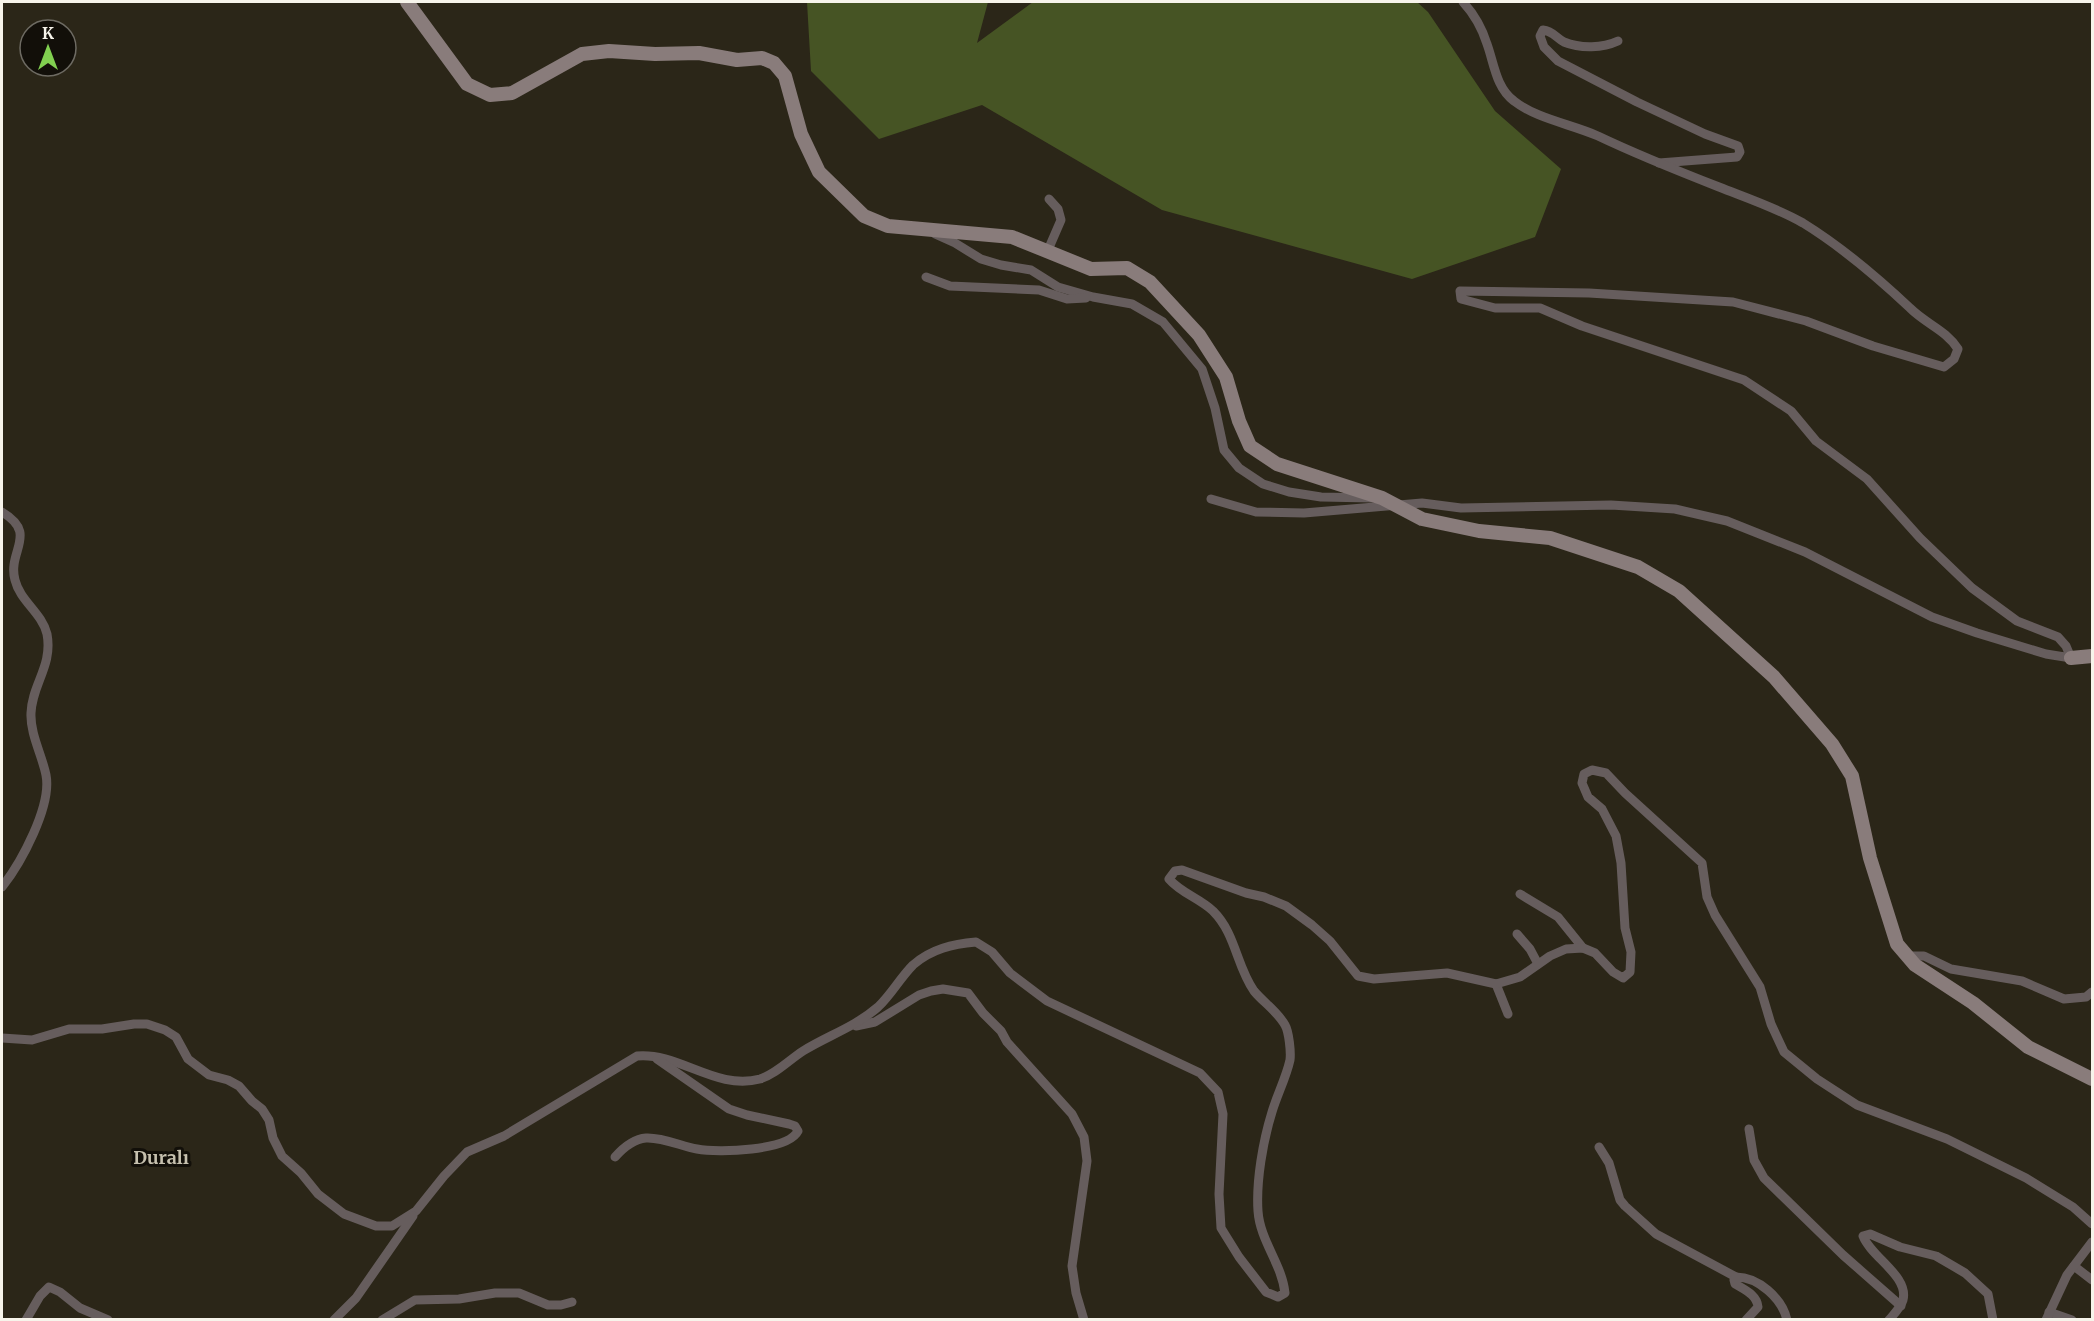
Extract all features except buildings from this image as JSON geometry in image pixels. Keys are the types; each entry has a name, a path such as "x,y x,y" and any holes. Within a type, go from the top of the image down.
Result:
{"street":[{"path":"407,2 467,84 490,95 512,93 582,54 609,51 655,54 699,53 737,60 762,58 774,63 785,76 801,134 819,172 864,216 888,226 1012,237 1091,269 1127,268 1150,282 1199,335 1226,377 1239,421 1250,446 1277,464 1382,498 1422,519 1479,531 1550,538 1638,567 1679,591 1774,677 1832,744 1852,776 1870,858 1897,944 1916,965 1973,1003 2028,1047 2092,1079"},
{"path":"1462,2 1473,13 1487,43 1496,75 1513,101 1534,112 1578,128 1802,222 1879,279 1920,318 1951,337 1958,349 1954,359 1944,367 1874,346 1806,321 1733,302 1589,292 1460,291 1461,299 1496,308 1540,308 1582,326 1744,380 1791,411 1816,441 1867,479 1920,538 1972,588 2017,621 2058,636 2071,657"},
{"path":"1618,41 1606,45 1588,46 1564,42 1549,31 1543,30 1540,36 1544,47 1558,61 1637,102 1705,134 1738,146 1740,152 1737,157 1657,163"},
{"path":"1048,250 1061,220 1058,208 1049,199"},
{"path":"927,230 981,259 1031,270 1058,287 1132,304 1163,322 1202,369 1215,408 1224,450 1239,468 1263,484 1289,492 1321,497 1382,498"},
{"path":"927,277 950,286 1039,290 1067,299 1094,297"},
{"path":"1210,500 1256,512 1304,513 1422,503 1461,508 1611,505 1675,509 1727,521 1805,552 1932,617 1977,633 2046,654 2092,657"},
{"path":"2,512 17,525 20,531 21,537 14,568 15,580 43,623 49,656 34,695 31,714 47,789 33,832 19,861 2,887"},
{"path":"334,1320 356,1298 416,1211 467,1152 504,1136 637,1056 650,1054 699,1072 745,1082 762,1078 804,1051 852,1026 879,1006 914,965 942,947 976,942 992,952 1010,973 1047,1001 1200,1073 1218,1092 1223,1114 1219,1194 1221,1228 1239,1257 1266,1292 1278,1297 1286,1293 1284,1281 1266,1245 1258,1212 1260,1171 1271,1114 1290,1058 1286,1027 1277,1012 1255,991 1239,961 1228,929 1211,910 1176,887 1169,879 1175,871 1182,870 1286,906 1330,941 1358,976 1374,979 1447,973 1496,984 1520,977 1566,949 1583,948 1595,953 1613,972 1623,978 1630,972 1631,952 1625,928 1621,863 1616,836 1602,809 1588,797 1582,783 1584,774 1592,770 1606,773 1702,863 1707,897 1715,915 1760,987 1771,1023 1784,1052 1817,1079 1857,1105 1947,1139 2026,1178 2073,1207 2092,1224"},
{"path":"1520,894 1558,917 1583,948"},
{"path":"1517,934 1530,949 1538,964"},
{"path":"1908,956 1924,956 1951,969 2022,981 2064,999 2086,997 2092,992"},
{"path":"1496,984 1508,1014"},
{"path":"852,1026 875,1022 919,995 931,991 943,989 968,993 982,1013 1000,1031 1006,1042 1072,1114 1084,1137 1087,1161 1072,1266 1076,1293 1084,1320"},
{"path":"2,1038 32,1040 76,1028 102,1029 147,1024 159,1027 176,1037 188,1059 204,1072 228,1080 244,1090 270,1120 276,1144 286,1161 301,1173 318,1194 345,1214 376,1226 392,1226 416,1211"},
{"path":"615,1157 629,1144 647,1138 696,1149 729,1151 772,1146 795,1136 798,1131 795,1126 789,1124 741,1114 724,1107 650,1054"},
{"path":"1749,1129 1754,1160 1764,1178 1843,1256 1900,1306"},
{"path":"1599,1147 1609,1163 1620,1200 1625,1206 1656,1234 1736,1277 1739,1276 1759,1285 1775,1296 1787,1320"},
{"path":"1889,1320 1904,1298 1903,1286 1890,1268 1867,1247 1863,1236 1870,1234 1900,1247 1936,1256 1965,1273 1988,1294 1993,1320"},
{"path":"2072,1320 2048,1316 2067,1275 2092,1242"},
{"path":"2074,1266 2092,1280"},
{"path":"1736,1277 1735,1284 1750,1292 1758,1301 1758,1306 1746,1320"},
{"path":"26,1320 40,1296 49,1287 60,1292 69,1302 108,1320"},
{"path":"382,1320 415,1300 459,1299 495,1293 519,1293 549,1305 572,1302"}],"green space":[{"path":"807,2 988,2 977,43 1033,2 1417,2 1428,12 1495,111 1561,169 1535,237 1412,279 1162,210 982,105 879,139 811,71"}],"district":[{"name":"Duralı","path":"161,1157"}]}
